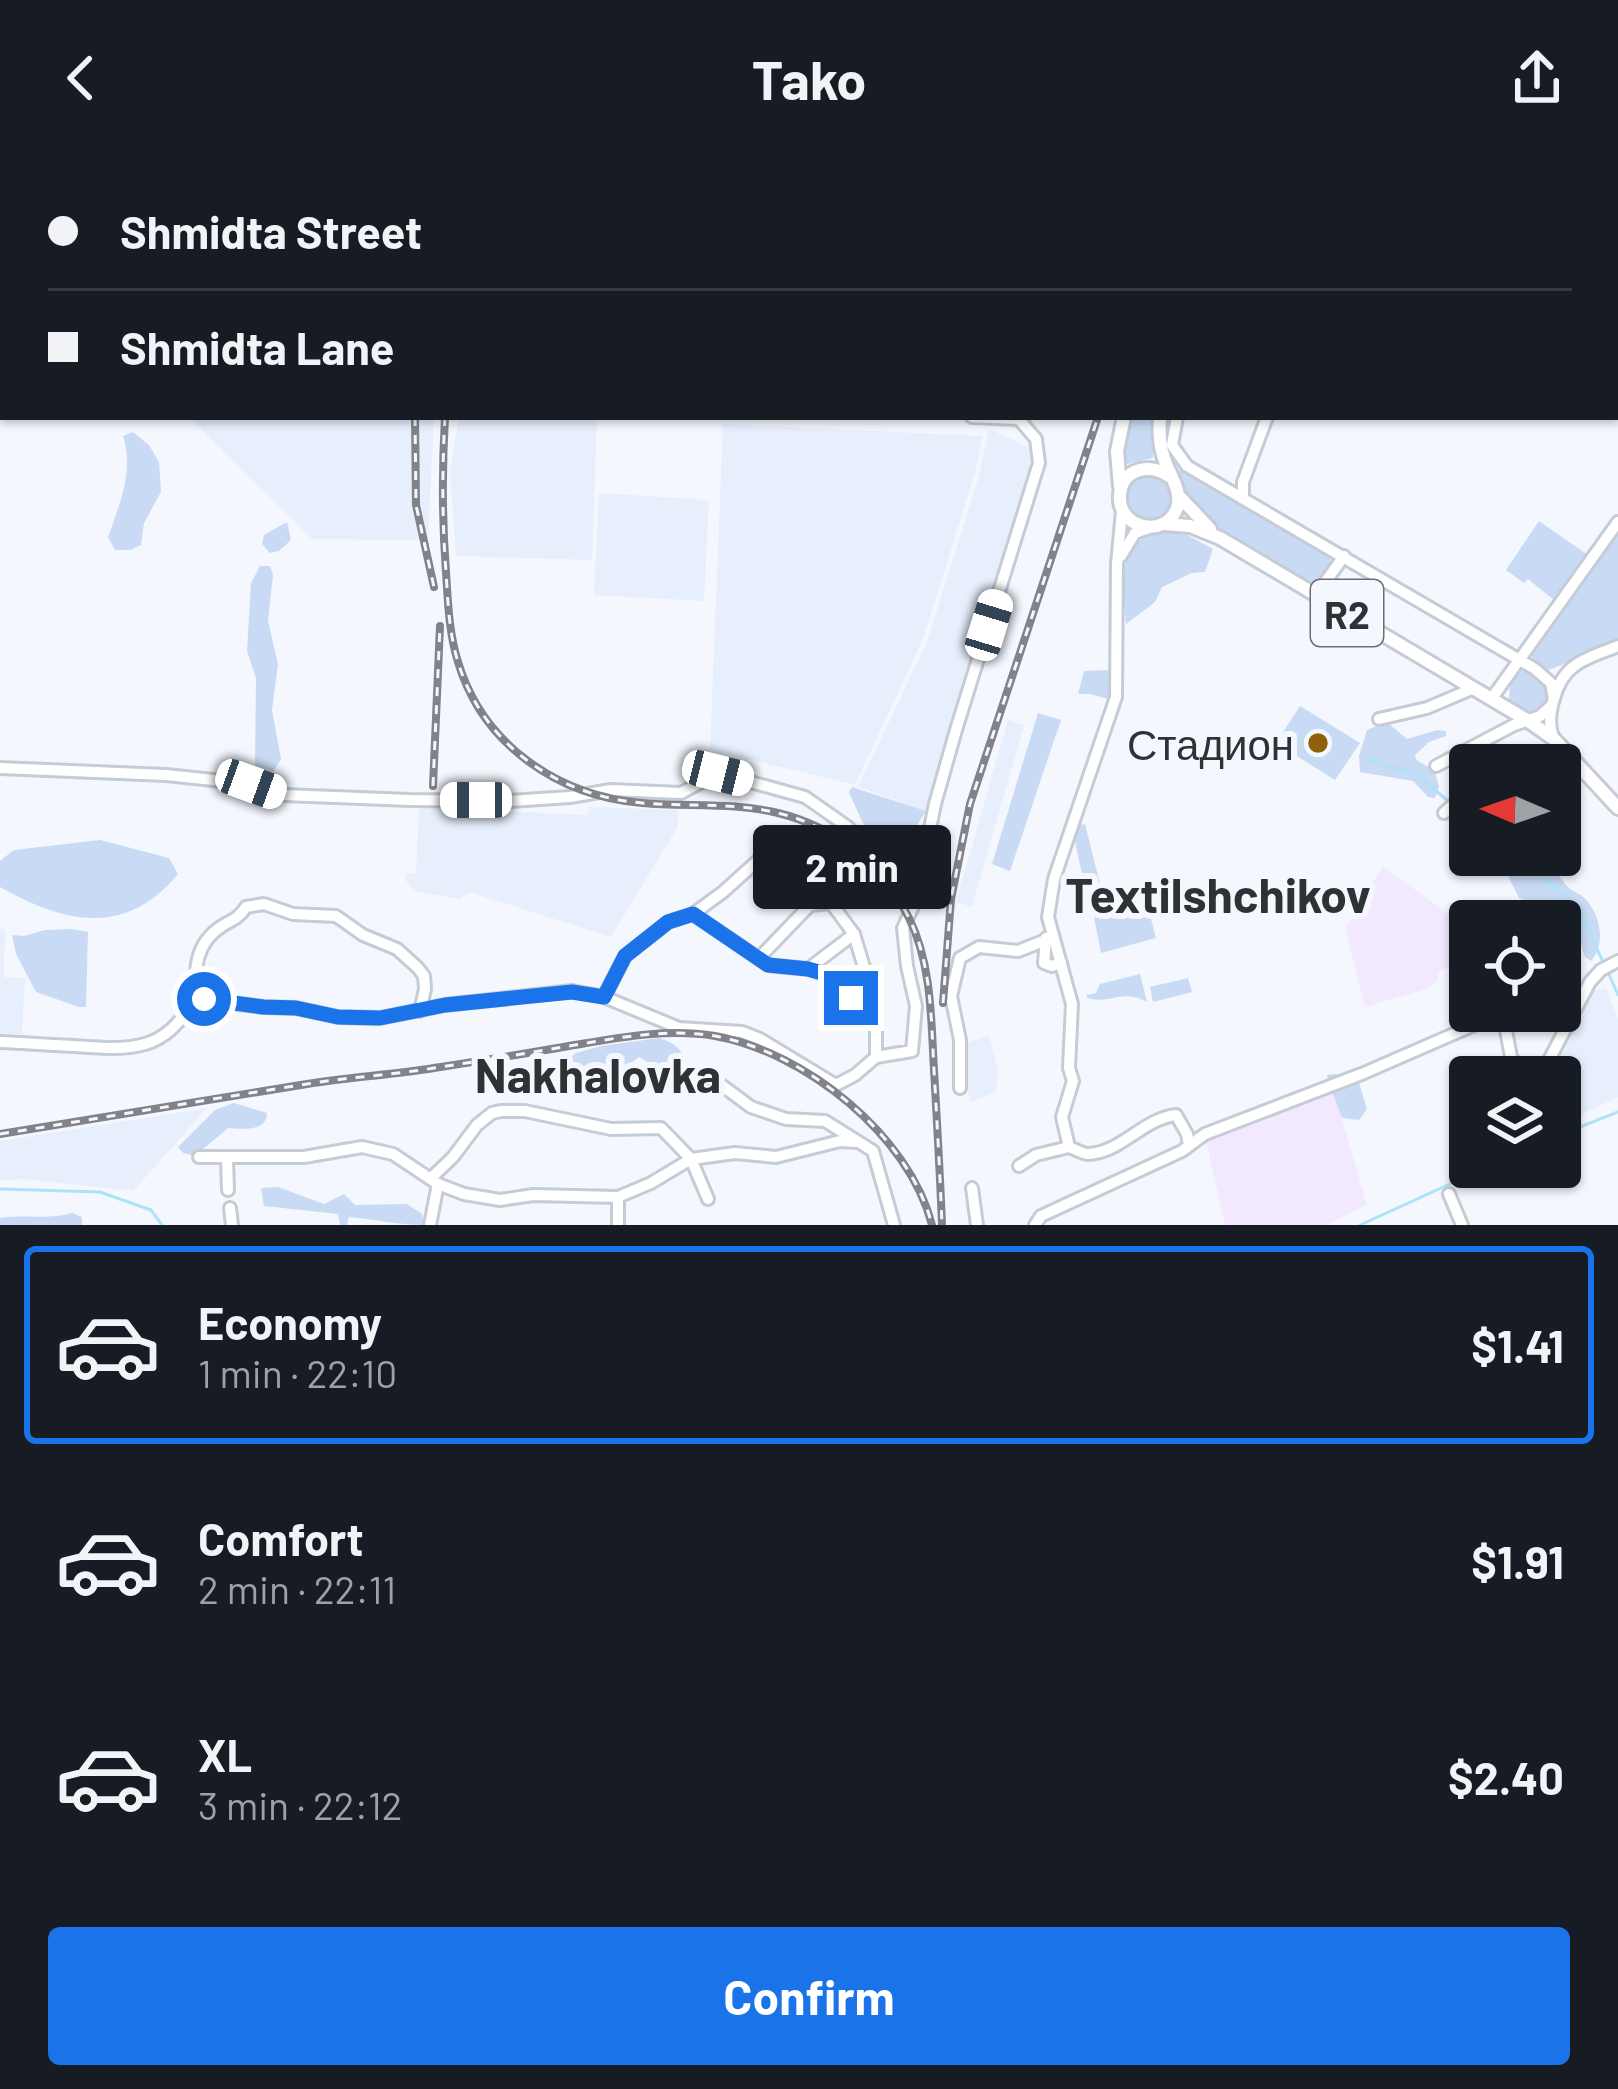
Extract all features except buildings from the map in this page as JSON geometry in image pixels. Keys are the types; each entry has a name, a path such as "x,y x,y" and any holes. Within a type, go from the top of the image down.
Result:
{"main road":[{"path":"1122,511 1118,451 1123,420"},
{"name":"R2","path":"1161,420 1169,476 1178,494 1220,538"},
{"path":"1120,491 1136,471 1154,468 1169,476"},
{"path":"1157,526 1177,508 1178,494"},
{"name":"R2","path":"1122,511 1134,524 1190,526 1220,538 1492,698 1559,744"},
{"name":"R2","path":"1581,766 1617,803"}],"street":[{"path":"195,998 380,1018 445,1005 572,992 604,997 679,1028 742,1032 836,1085 876,1057 912,1051 916,1006 903,932 915,902 956,730 1039,463 1036,439 1020,420"},
{"path":"1154,468 1167,450 1176,420"},
{"path":"1243,499 1244,482 1266,420"},
{"path":"1167,450 1547,679 1552,686 1548,724 1552,737"},
{"path":"1061,963 1044,963 1048,917 1054,879 1116,697 1122,511"},
{"path":"1492,698 1618,522"},
{"path":"1117,564 1135,533 1157,526"},
{"path":"1316,595 1344,556"},
{"path":"1547,679 1618,646"},
{"path":"1436,766 1540,716 1570,668"},
{"path":"1378,719 1427,708 1474,688"},
{"path":"0,768 121,772 251,784 284,795 410,800 570,797 611,790 681,793 718,773 805,797 848,826 894,874 919,883"},
{"path":"1444,813 1449,808"},
{"path":"604,997 625,956 668,922 693,914 764,855 831,904 854,934 876,1007 876,1057"},
{"path":"0,1042 133,1049 160,1039 195,998 199,950 209,935 246,907 264,904 293,914 336,916 363,935 397,949 424,976 420,1011"},
{"path":"759,958 810,905 831,904"},
{"path":"693,914 768,965 833,976 875,1016"},
{"path":"1048,917 1072,1004 1069,1068 1073,1081 1062,1117 1069,1147"},
{"path":"808,969 854,934"},
{"path":"960,1088 960,1040 951,996 960,958 979,947 1018,951 1046,940"},
{"path":"1551,1056 1582,994 1610,965"},
{"path":"1038,1221 1182,1151 1205,1134 1495,1018 1507,1029 1511,1056"},
{"path":"709,1076 751,1107 786,1119 825,1121 873,1151 894,1225"},
{"path":"430,1225 435,1181 484,1118 514,1110 611,1129 661,1129 691,1159 708,1199"},
{"path":"1019,1166 1036,1155 1069,1147 1086,1154 1120,1144 1146,1124 1170,1114 1176,1115 1189,1145"},
{"path":"199,1157 304,1157 362,1147 393,1154 435,1181 490,1200 533,1195 618,1197 691,1159 735,1153 776,1157 840,1141 856,1142"},
{"path":"228,1190 230,1158"},
{"path":"972,1188 977,1225"},
{"path":"1449,1194 1462,1225"},
{"path":"618,1197 618,1225"},
{"path":"230,1208 232,1225"}],"shaded area":[{"path":"192,420 434,420 428,538 312,539"},
{"path":"458,420 597,420 592,560 456,556 450,471"},
{"path":"1129,420 1153,420 1153,458 1123,465 1121,452"},
{"path":"723,424 982,436 975,473 923,639 855,785 710,750"},
{"path":"989,429 1037,451 959,719 950,723 926,811 858,787 927,642"},
{"path":"133,432 159,462 161,492 144,523 141,545 115,550 108,537 126,475 123,436"},
{"path":"1176,468 1327,554 1331,558 1327,570 1316,584 1308,582 1231,538 1196,509"},
{"path":"1149,473 1166,481 1174,498 1166,515 1149,523 1132,515 1124,498 1132,481"},
{"path":"599,493 709,500 704,601 594,595"},
{"path":"1539,521 1588,555 1554,600 1528,579 1524,583 1506,570"},
{"path":"287,522 291,540 270,553 262,544 264,535"},
{"path":"1618,526 1618,642 1549,670 1539,667 1533,659 1533,645"},
{"path":"1182,532 1213,549 1205,572 1162,587 1155,602 1126,624 1128,555 1146,537"},
{"path":"260,566 270,566 273,575 268,621 278,664 272,710 281,759 273,772 255,765 256,678 247,651 251,583"},
{"path":"1109,670 1108,699 1078,694 1084,671"},
{"path":"1518,671 1533,672 1549,689 1547,704 1540,710 1524,711 1509,699 1510,682"},
{"name":"Стадион","path":"1300,706 1360,743 1335,780 1276,743"},
{"path":"1038,713 1061,720 1010,871 992,864"},
{"path":"1008,720 1024,725 972,907 956,902"},
{"path":"1384,723 1407,739 1446,731 1446,736 1429,742 1415,755 1434,770 1439,786 1435,798 1413,781 1360,772 1359,756 1367,730"},
{"path":"852,787 926,811 911,829 895,826 899,859 892,861 871,837 849,792"},
{"path":"419,807 587,815 589,807 679,810 677,828 611,937 469,892 460,899 415,891 406,874 416,873"},
{"path":"1085,824 1102,892 1115,889 1119,901 1152,893 1154,898 1110,909 1098,905 1095,893 1086,893 1072,827"},
{"path":"100,840 169,858 178,874 137,908 93,918 47,909 0,887 0,861 14,850"},
{"path":"1383,866 1449,915 1449,966 1438,972 1438,981 1429,988 1365,1007 1345,928"},
{"path":"1508,876 1559,876 1582,896 1597,919 1600,937 1591,961 1581,944 1581,900 1519,898"},
{"path":"1147,904 1156,938 1101,953 1092,907 1109,913"},
{"path":"0,929 5,929 4,977 25,978 22,1034 0,1034"},
{"path":"71,929 88,932 86,1007 36,992 16,954 12,935"},
{"path":"1140,974 1147,1002 1130,996 1087,998 1100,984"},
{"path":"1188,978 1192,992 1153,1002 1150,987"},
{"path":"1606,988 1618,1019 1618,1097 1581,1114 1581,1056 1560,1056 1571,1032 1581,1032 1581,1008 1588,992"},
{"path":"989,1036 998,1070 996,1092 970,1103 961,1044"},
{"path":"659,1038 678,1049 683,1070 666,1071 639,1057 603,1081 562,1071 563,1063 576,1053"},
{"path":"1327,1075 1357,1076 1367,1109 1359,1120 1342,1118 1328,1081"},
{"path":"1334,1091 1367,1205 1327,1225 1225,1225 1206,1141"},
{"path":"234,1103 267,1113 263,1124 228,1128 195,1156 183,1153 178,1147 215,1110"},
{"path":"207,1108 133,1191 0,1180 0,1141"},
{"path":"278,1187 324,1204 344,1194 355,1205 407,1204 422,1214 424,1225 349,1217 347,1225 340,1225 338,1214 264,1206 261,1188"},
{"path":"72,1213 82,1217 82,1225 0,1225 0,1218"}],"waterway":[{"path":"1367,759 1418,775 1448,801"},
{"path":"1542,876 1578,907 1604,964"},
{"path":"1608,972 1618,995"},
{"path":"1581,1127 1618,1112"},
{"path":"1360,1225 1449,1184"},
{"path":"0,1189 100,1192 151,1210 162,1225"}],"railway":[{"path":"415,420 416,505 434,587"},
{"path":"445,420 444,533 453,640 470,692 505,741 553,777 611,798 745,807 799,819 855,851 898,899 917,936 929,992 942,1225"},
{"path":"943,1003 951,899 970,804 1097,420"},
{"path":"433,786 440,626"},
{"path":"0,1134 623,1037 697,1034 749,1045 784,1060 849,1103 901,1160 932,1225"}],"place":[{"name":"Стадион","path":"1318,743"}],"district":[{"name":"Textilshchikov","path":"1218,894"},
{"name":"Nakhalovka","path":"598,1074"}],"route":[{"path":"204,999 296,1008 322,1016 380,1018 445,1005 572,992 604,997 625,956 668,922 693,914 768,965 833,976 851,998"}]}
